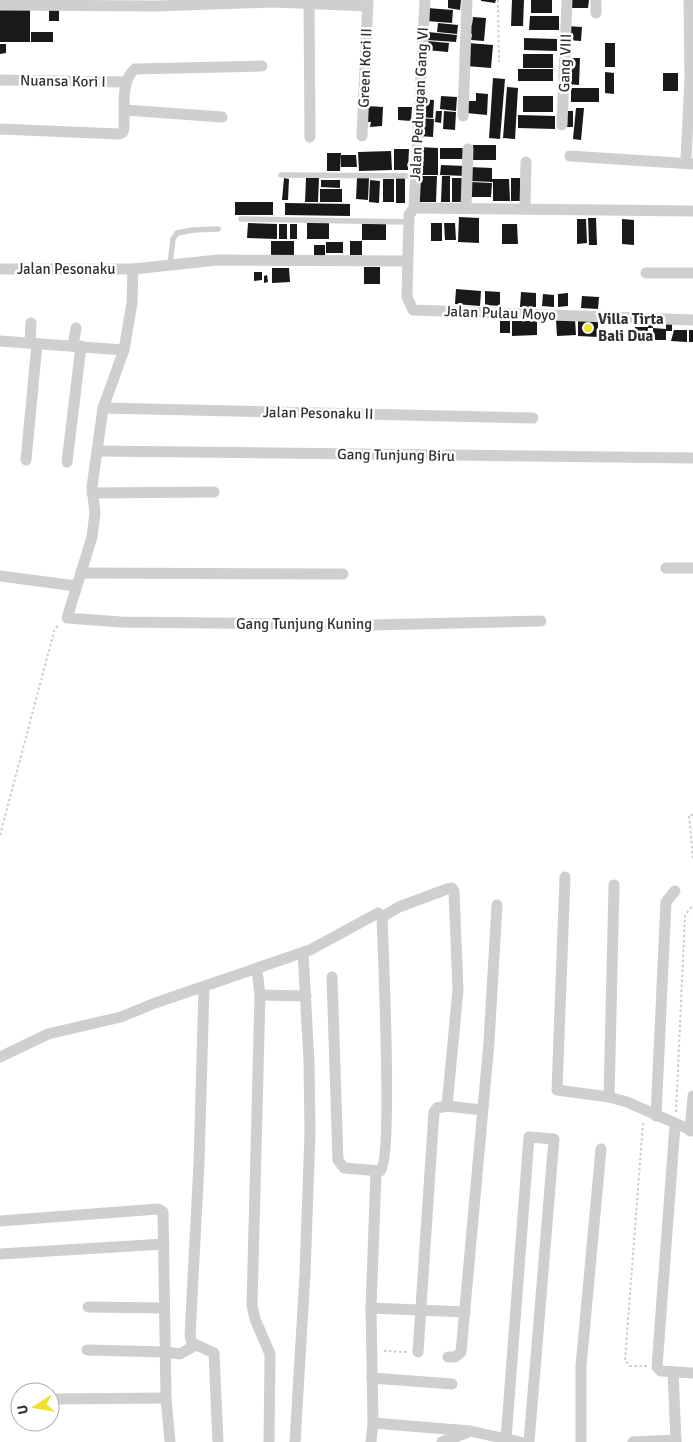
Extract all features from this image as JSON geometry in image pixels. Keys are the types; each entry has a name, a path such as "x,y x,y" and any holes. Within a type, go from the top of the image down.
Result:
{"street":[{"name":"Jalan Pedungan Gang VI","path":"414,208 425,0"},
{"path":"463,116 467,0"},
{"name":"Gang VIII","path":"562,125 567,0"},
{"path":"596,0 596,13"},
{"path":"570,156 690,162 689,0"},
{"path":"308,1 310,138"},
{"path":"0,5 157,6 308,1 368,3"},
{"name":"Green Kori II","path":"362,136 368,3"},
{"path":"0,129 119,134 123,132 126,82 135,69 262,66"},
{"name":"Nuansa Kori I","path":"0,80 126,82"},
{"path":"125,110 222,117"},
{"path":"466,208 468,149"},
{"path":"526,162 526,208"},
{"path":"414,208 693,211"},
{"name":"Jalan Pulau Moyo","path":"414,208 410,210 409,222 407,300 411,308 418,311 693,320"},
{"name":"Jalan Pesonaku","path":"0,269 133,269 218,260 408,261"},
{"path":"67,618 93,527 95,512 92,493 103,408 124,350 132,302 133,269"},
{"path":"646,273 693,273"},
{"path":"26,460 34,343 31,324"},
{"path":"67,462 77,346 76,328"},
{"path":"0,341 124,350"},
{"name":"Jalan Pesonaku II","path":"103,408 533,418"},
{"name":"Gang Tunjung Biru","path":"98,452 693,458"},
{"path":"92,493 214,492"},
{"path":"666,568 693,568"},
{"path":"81,573 344,574"},
{"path":"0,576 76,586"},
{"name":"Gang Tunjung Kuning","path":"67,618 121,622 362,625 540,622"},
{"path":"565,877 556,1085 558,1090 609,1097 644,1109 675,1125 692,1131 693,1096"},
{"path":"609,1097 614,885"},
{"path":"382,917 399,907 447,889 452,888 454,891 458,990 447,1106"},
{"path":"656,1116 666,902 675,891"},
{"path":"448,1357 455,1356 461,1352 489,1042 497,905"},
{"path":"0,1057 48,1034 121,1017 156,1003 257,970 265,965 328,941 375,912 382,917"},
{"path":"332,976 338,1160 344,1168 376,1172 382,1169 383,1166 385,1129 386,1041 382,917"},
{"path":"295,1442 305,1274 310,1134 303,952"},
{"path":"257,970 260,995 252,1305 255,1319 270,1354 269,1442"},
{"path":"204,988 199,1163 190,1336 192,1343 214,1353 218,1442"},
{"path":"260,995 306,996"},
{"path":"418,1352 434,1112 437,1108 447,1106 482,1110"},
{"path":"675,1125 657,1367 661,1371 693,1373"},
{"path":"506,1439 529,1137 554,1139 529,1442"},
{"path":"580,1442 582,1366 601,1149"},
{"path":"371,1442 373,1423 371,1308 376,1172"},
{"path":"0,1221 158,1209 164,1217 166,1398 170,1442"},
{"path":"0,1254 164,1244"},
{"path":"88,1307 164,1308"},
{"path":"371,1308 465,1312"},
{"path":"87,1350 180,1354 196,1345"},
{"path":"633,1442 676,1441 673,1372"},
{"path":"372,1378 452,1384"},
{"path":"60,1399 166,1398"},
{"path":"373,1423 470,1431 520,1442"},
{"path":"442,1442 470,1431"}],"lane":[{"path":"281,175 415,176"},
{"path":"241,219 409,222"},
{"path":"170,265 173,239 177,233 218,229"}],"path":[{"path":"498,0 499,62"},
{"path":"0,834 55,628 67,618"},
{"path":"693,815 689,815 693,860"},
{"path":"675,1125 685,915 693,905"},
{"path":"644,1109 625,1360 630,1366 657,1367"},
{"path":"372,1350 418,1352"}],"building":[{"path":"448,0 461,0 460,10 448,8"},
{"path":"481,0 496,0 495,3"},
{"path":"512,0 524,0 523,26 511,26"},
{"path":"531,0 552,0 552,13 531,13"},
{"path":"572,0 589,0 588,8 572,8"},
{"path":"0,8 30,8 30,42 0,42"},
{"path":"427,8 453,10 452,23 426,21"},
{"path":"49,9 59,9 59,21 49,21"},
{"path":"530,16 559,16 559,30 529,30"},
{"path":"473,17 486,18 484,41 471,40 472,34 468,34 469,25 472,25"},
{"path":"438,23 458,25 457,34 437,32"},
{"path":"567,26 582,27 581,41 567,40"},
{"path":"31,32 53,32 53,42 31,42"},
{"path":"428,32 457,35 456,42 427,40"},
{"path":"524,38 557,39 557,51 524,50"},
{"path":"427,41 449,43 448,52 426,50"},
{"path":"468,43 493,45 491,68 466,66"},
{"path":"605,43 615,43 615,67 605,67"},
{"path":"0,44 6,44 6,53 0,54"},
{"path":"523,54 553,54 553,68 523,68"},
{"path":"568,58 580,58 579,85 566,84"},
{"path":"518,69 553,69 553,81 518,81"},
{"path":"605,72 614,73 614,94 605,93"},
{"path":"663,73 678,73 678,91 663,91"},
{"path":"493,78 505,79 500,139 489,138"},
{"path":"507,87 518,88 515,139 503,138"},
{"path":"571,88 599,88 599,102 571,102"},
{"path":"476,93 488,94 487,115 466,113 466,101 476,101"},
{"path":"441,96 457,97 456,111 440,109"},
{"path":"523,96 553,96 553,112 523,112"},
{"path":"420,99 434,100 433,118 419,117"},
{"path":"367,106 383,107 382,126 370,127 371,122 365,122"},
{"path":"398,107 412,107 411,121 398,120"},
{"path":"576,108 584,108 581,140 573,139"},
{"path":"436,111 442,111 441,123 435,122"},
{"path":"444,111 456,112 455,130 443,129"},
{"path":"564,111 573,111 573,127 564,127"},
{"path":"518,115 555,116 555,129 518,128"},
{"path":"419,118 434,119 433,137 418,136"},
{"path":"473,145 496,145 496,160 473,160"},
{"path":"419,147 438,148 438,175 418,175"},
{"path":"440,148 464,148 463,159 440,159"},
{"path":"394,149 409,149 408,170 394,170"},
{"path":"391,151 392,170 359,171 358,152"},
{"path":"327,153 341,153 340,171 327,171"},
{"path":"341,155 356,155 357,167 341,167"},
{"path":"441,165 465,166 465,176 440,175"},
{"path":"469,167 492,168 492,179 509,179 510,201 493,201 493,182 469,181"},
{"path":"420,176 437,176 436,202 419,202"},
{"path":"442,176 450,176 450,202 441,202"},
{"path":"284,178 289,179 288,200 282,200"},
{"path":"306,178 319,178 318,202 305,202"},
{"path":"357,178 369,178 368,200 356,199"},
{"path":"396,178 405,178 405,203 396,203"},
{"path":"452,178 463,178 463,202 452,202"},
{"path":"511,178 520,178 521,201 511,201"},
{"path":"383,179 394,179 394,202 383,202"},
{"path":"321,180 340,180 340,188 321,187"},
{"path":"370,180 380,181 379,203 369,202"},
{"path":"471,182 492,183 491,197 470,197"},
{"path":"320,189 342,189 342,202 320,202"},
{"path":"235,202 273,202 273,215 235,215"},
{"path":"285,203 350,204 350,216 285,215"},
{"path":"459,217 479,218 479,243 458,242"},
{"path":"588,218 596,218 597,245 589,245"},
{"path":"577,219 586,219 587,243 577,244"},
{"path":"622,219 634,220 634,245 622,244"},
{"path":"248,223 277,224 277,239 247,238"},
{"path":"307,223 329,223 329,239 307,239"},
{"path":"362,223 386,224 386,240 362,240"},
{"path":"431,223 442,223 442,241 431,241"},
{"path":"444,223 455,223 456,240 445,240"},
{"path":"279,224 287,224 287,239 279,239"},
{"path":"290,224 297,224 297,239 290,239"},
{"path":"502,224 517,224 518,244 502,244"},
{"path":"271,241 294,241 294,256 271,255"},
{"path":"350,241 362,241 362,255 350,255"},
{"path":"326,242 343,242 343,253 326,253"},
{"path":"314,245 325,245 325,256 314,256"},
{"path":"364,267 380,267 380,284 364,284"},
{"path":"272,268 289,268 290,282 272,283"},
{"path":"254,272 262,272 262,280 254,281"},
{"path":"267,275 268,282 264,283 264,276"},
{"path":"456,289 481,291 480,306 455,304"},
{"path":"485,291 500,292 500,306 485,305"},
{"path":"521,292 536,293 536,307 520,307"},
{"path":"568,293 568,306 558,307 558,294"},
{"path":"543,294 554,295 554,307 542,306"},
{"path":"582,296 599,297 598,309 581,308"},
{"path":"575,319 576,335 557,336 556,320"},
{"name":"Villa Tirta Bali Dua","path":"598,319 598,337 578,336 578,320"},
{"path":"500,321 510,321 510,333 500,333"},
{"path":"512,321 537,321 537,335 512,336"},
{"path":"648,323 653,323 653,328 648,328 647,340 635,340 635,327 648,327"},
{"path":"666,323 672,324 672,331 666,331 666,340 653,340 653,328 666,329"},
{"path":"674,330 687,330 687,342 671,341"},
{"path":"689,330 693,330 693,342 689,342"}],"place":[{"name":"Villa Tirta Bali Dua","path":"588,328"}]}
